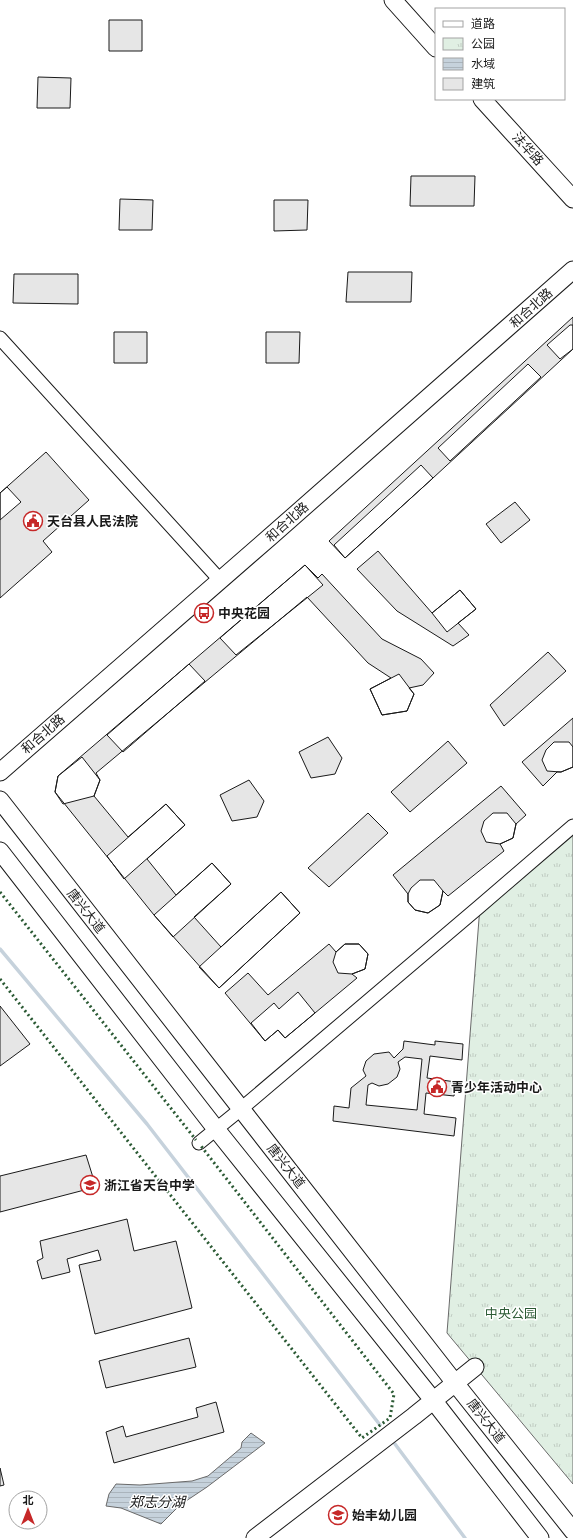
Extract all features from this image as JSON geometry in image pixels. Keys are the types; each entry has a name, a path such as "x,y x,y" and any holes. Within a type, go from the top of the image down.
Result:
{"main road":[{"path":"393,0 435,47"},
{"name":"法华路","path":"483,100 573,199"},
{"name":"和合北路","path":"0,772 573,270"},
{"name":"唐兴大道","path":"0,800 455,1383 573,1531"},
{"path":"0,851 216,1129 540,1538"},
{"path":"255,1538 475,1367"}],"street":[{"path":"0,338 220,580"},
{"path":"199,1143 241,1109 573,826"}],"green space":[{"name":"中央公园","path":"573,827 573,1484 447,1333 480,906"}],"water":[{"name":"郑志分湖","path":"251,1433 265,1443 207,1487 180,1505 161,1524 121,1508 106,1506 109,1494 116,1484 140,1485 192,1481 208,1476 241,1448 242,1442"}],"building":[{"path":"109,20 142,20 142,51 109,51"},
{"path":"38,77 71,78 70,108 37,108"},
{"path":"411,176 475,176 474,206 410,206"},
{"path":"120,199 153,200 152,230 119,230"},
{"path":"274,200 308,200 307,230 274,231"},
{"path":"348,272 412,272 411,302 346,302"},
{"path":"14,274 78,274 78,304 13,303"},
{"path":"573,317 573,349 345,558 329,541"},
{"path":"570,325 573,325 573,349 560,359 547,345"},
{"path":"114,332 147,332 147,363 114,363"},
{"path":"266,332 300,332 299,363 266,363"},
{"path":"528,364 541,377 450,461 438,448"},
{"name":"天台县人民法院","path":"46,452 89,500 43,541 52,552 0,598 0,493"},
{"path":"421,465 433,478 345,558 334,545"},
{"path":"7,487 21,502 0,520 0,493"},
{"path":"515,502 530,520 501,543 486,524"},
{"path":"378,551 432,613 460,590 476,609 458,623 469,635 453,646 397,611 357,569"},
{"path":"305,565 318,578 322,574 382,639 421,659 434,673 423,685 409,688 414,694 407,711 382,715 370,689 391,678 368,663 307,597 96,773 100,780 94,796 128,837 166,804 185,825 147,859 176,895 212,863 231,884 194,917 221,947 281,892 300,913 219,988 154,915 55,792 58,776"},
{"path":"305,565 323,585 236,655 220,638"},
{"path":"460,590 476,609 447,632 432,613"},
{"path":"548,652 566,671 504,726 490,705"},
{"path":"189,664 205,681 123,752 107,735"},
{"path":"399,674 414,694 407,711 382,715 370,689"},
{"path":"573,718 573,767 557,772 543,786 522,762"},
{"path":"328,737 342,758 335,774 311,778 299,752"},
{"path":"448,741 467,763 410,812 391,792"},
{"path":"554,742 569,742 573,747 573,767 561,772 547,771 542,760 546,750"},
{"path":"82,757 100,780 94,796 63,804 55,792 58,776"},
{"path":"249,780 264,801 257,817 232,821 220,795"},
{"path":"501,786 526,815 516,824 513,838 500,844 504,851 448,896 443,891 440,905 428,913 415,910 408,902 408,894 393,875"},
{"path":"166,804 185,825 124,879 107,856"},
{"path":"368,813 388,833 329,887 308,868"},
{"path":"493,813 507,813 516,824 513,838 500,844 486,842 481,831 484,821"},
{"path":"212,863 231,884 173,937 154,915"},
{"path":"420,880 434,880 443,891 440,905 428,913 415,910 408,902 408,894 411,888"},
{"path":"281,892 300,913 219,988 199,967"},
{"path":"329,944 336,952 345,944 359,944 368,954 365,969 352,974 357,978 285,1038 278,1030 265,1041 225,993 248,973 268,995"},
{"path":"345,944 359,944 368,954 365,969 352,974 338,973 333,962 336,952"},
{"path":"298,992 315,1013 285,1038 278,1030 265,1041 251,1023 274,1003 279,1009"},
{"path":"0,1006 30,1044 0,1066"},
{"name":"青少年活动中心","path":"404,1041 435,1045 435,1041 463,1044 462,1060 430,1056 427,1078 456,1082 454,1096 426,1093 424,1114 456,1118 454,1136 333,1121 334,1106 349,1108 351,1088 366,1076 363,1070 366,1061 374,1054 389,1052 394,1058 403,1049","holes":["405,1057 422,1059 417,1110 366,1105 368,1085 372,1083 379,1086 388,1084 397,1077 400,1069 398,1062"]},
{"path":"86,1155 96,1187 0,1212 0,1176"},
{"path":"127,1219 134,1251 176,1241 192,1308 95,1334 79,1265 101,1260 98,1250 67,1259 70,1272 42,1279 37,1261 43,1258 40,1241"},
{"path":"189,1338 196,1367 106,1388 99,1361"},
{"path":"216,1402 224,1432 114,1463 106,1432 123,1426 126,1437 198,1417 196,1408"},
{"path":"0,1468 4,1485 0,1486"}],"waterway":[{"path":"0,949 147,1124 380,1425"},
{"path":"395,1444 465,1538"}],"hedge":[{"path":"0,892 196,1140"},
{"path":"0,979 362,1438 390,1418 394,1394 201,1146"}],"place":[{"name":"天台县人民法院","path":"33,521"},
{"name":"中央花园","path":"204,613"},
{"name":"青少年活动中心","path":"437,1087"},
{"name":"浙江省天台中学","path":"90,1185"},
{"name":"始丰幼儿园","path":"338,1515"}]}
